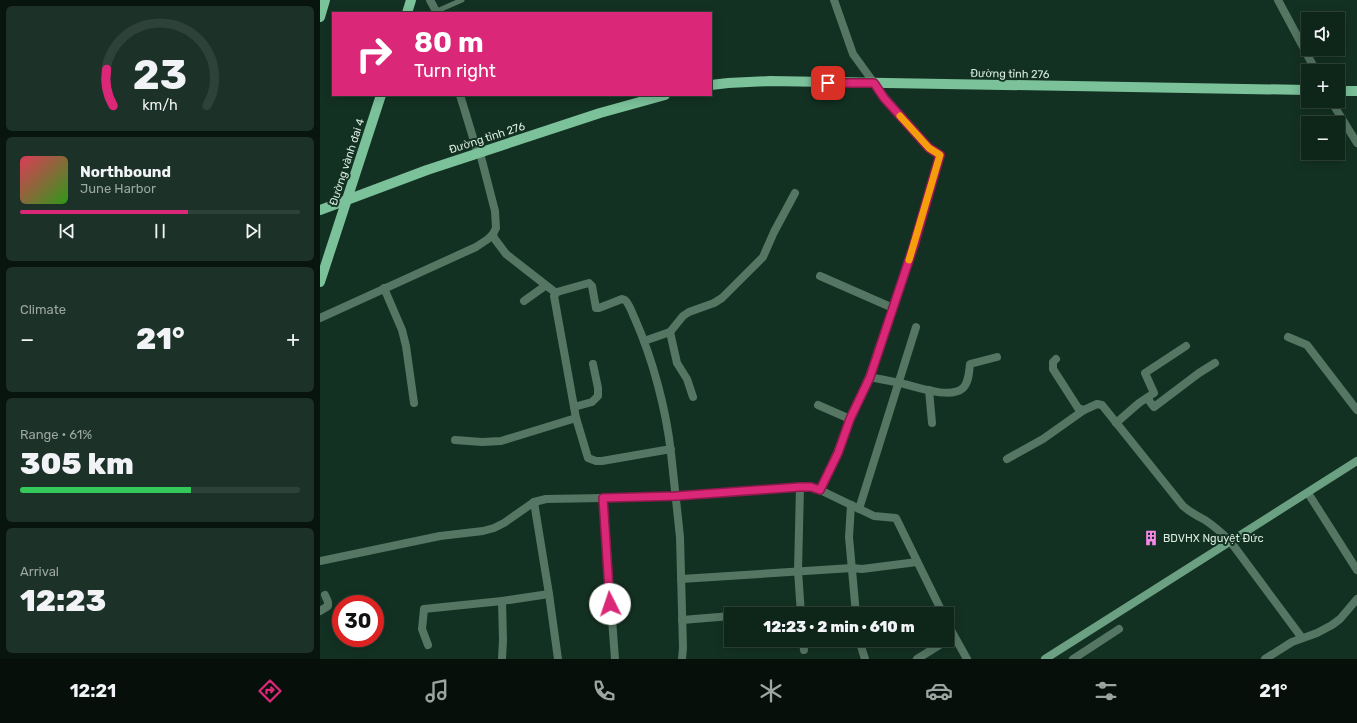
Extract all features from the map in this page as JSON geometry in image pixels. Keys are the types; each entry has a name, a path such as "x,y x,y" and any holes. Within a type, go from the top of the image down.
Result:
{"main road":[{"path":"320,18 325,0"},
{"path":"407,12 411,0"},
{"name":"Đường tỉnh 276","path":"712,85 754,82 874,83 1301,90"},
{"path":"1345,91 1357,91"},
{"name":"Đường vành đai 4","path":"320,282 381,96"},
{"name":"Đường tỉnh 276","path":"320,210 427,170 661,96"},
{"path":"1045,659 1357,461"}],"street":[{"path":"430,0 437,12"},
{"path":"820,490 838,453 850,419 870,377 914,245 940,155 929,148 884,98 853,54 849,47 834,0"},
{"path":"1278,0 1312,64"},
{"path":"320,318 476,247 493,234 496,228 495,212 479,154 460,96"},
{"path":"1335,108 1357,143"},
{"path":"644,341 670,332 683,316 689,312 714,303 722,298 762,257 795,193"},
{"path":"493,234 494,238 506,254 545,286 556,293 588,283 592,286 596,308 622,300 625,300 628,303 644,341 664,412 671,449 680,537 682,659"},
{"path":"820,276 893,308"},
{"path":"524,301 545,286"},
{"path":"384,288 402,330 406,346 414,403"},
{"path":"556,293 554,296 576,418 588,458 590,460 602,461 671,449"},
{"path":"859,508 916,327"},
{"path":"670,332 677,363 687,379 693,397"},
{"path":"1288,337 1307,345 1357,410"},
{"path":"1116,423 1154,393 1145,373 1186,346"},
{"path":"870,377 946,393 956,392 963,387 968,380 970,364 997,357"},
{"path":"1056,359 1052,363 1053,370 1078,408 1084,410"},
{"path":"1147,398 1154,407 1199,373 1215,363"},
{"path":"574,407 592,402 598,396 598,388 593,364"},
{"path":"929,390 932,424"},
{"path":"1007,459 1043,439 1084,410 1097,404 1102,405 1183,506 1192,514 1217,529 1230,541 1302,638"},
{"path":"818,405 850,419"},
{"path":"455,440 482,442 501,440 576,418"},
{"path":"800,487 798,571 801,607"},
{"path":"320,561 440,536 483,531 494,528 504,523 534,502 546,499 676,496 811,487 874,516 896,518 940,607"},
{"path":"1308,493 1357,570"},
{"path":"603,498 615,659"},
{"path":"534,502 558,659"},
{"path":"851,505 849,537 855,607"},
{"path":"681,579 852,568 862,569 917,562"},
{"path":"428,645 422,629 424,609 502,601 549,594"},
{"path":"320,611 328,606 325,595"},
{"path":"1265,659 1292,642 1317,633 1332,625 1357,599"},
{"path":"502,601 502,659"},
{"path":"682,620 724,617"},
{"path":"1073,659 1119,629"},
{"path":"954,636 968,659"},
{"path":"861,647 865,659"},
{"path":"917,659 936,647"}],"lane":[{"path":"437,12 462,0"}],"slow traffic":[{"path":"900,116 929,148 940,155 909,260"}],"place":[{"name":"BDVHX Nguyệt Đức","path":"1151,538"}],"route":[{"path":"610,604 603,498 676,496 800,487 811,487 820,490 838,453 850,419 870,377 914,245 940,155 929,148 884,98 874,83 828,83"}]}
